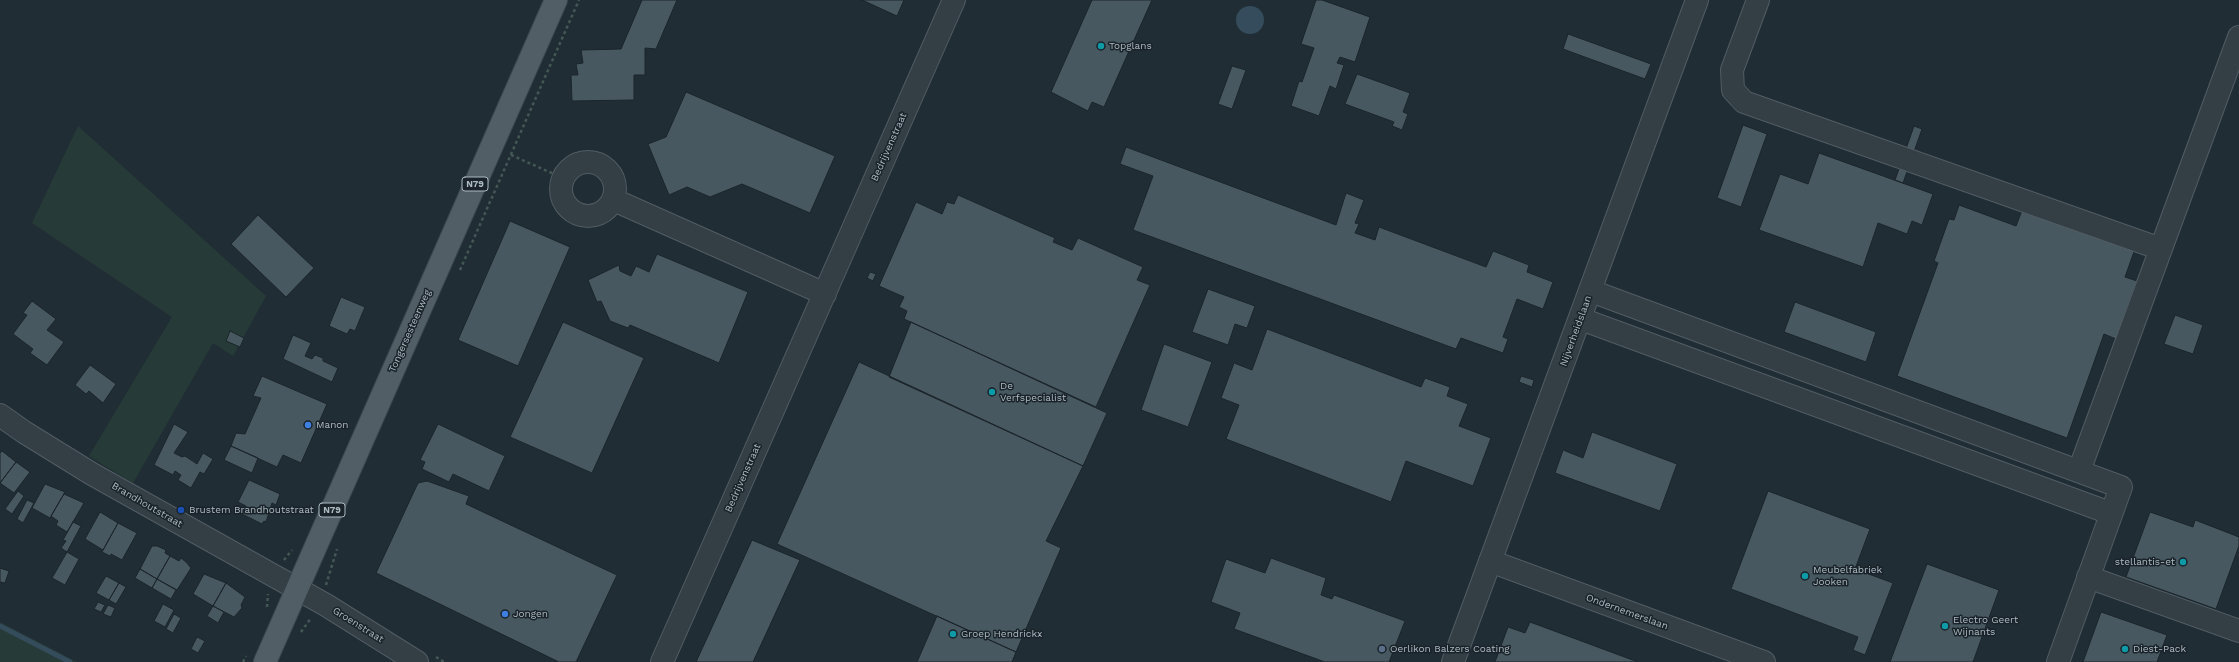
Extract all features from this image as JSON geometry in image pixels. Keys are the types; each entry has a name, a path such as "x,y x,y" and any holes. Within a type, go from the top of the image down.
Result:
{"main road":[{"name":"Tongersesteenweg","path":"265,662 556,0"}],"street":[{"name":"Bedrijvenstraat","path":"662,662 954,0"},
{"name":"Nijverheidslaan","path":"1453,662 1581,319 1697,0"},
{"path":"1758,0 1732,70 1733,90 1744,102 2161,249"},
{"path":"2079,471 2239,37"},
{"path":"594,162 605,167 613,176 616,188 614,200 606,210 596,216 583,216 572,211 564,202 561,190 563,178 570,168 582,163 594,162"},
{"path":"614,200 825,294"},
{"path":"1591,291 2121,487 2110,513 2058,662"},
{"path":"1581,319 2110,513"},
{"path":"1864,423 1874,395"},
{"name":"Brandhoutstraat","path":"0,415 92,474 297,590"},
{"name":"Ondernemerslaan","path":"1490,561 1764,662"},
{"path":"2088,577 2239,631"},
{"name":"Groenstraat","path":"297,590 417,662"}],"path":[{"path":"492,146 563,178"}],"green space":[{"path":"78,126 266,296 233,356 213,343 133,483 89,456 172,317 32,223"},
{"path":"0,622 77,662 0,662"}],"water":[{"path":"1250,6 1260,10 1264,20 1260,30 1250,34 1240,30 1236,20 1240,10"}],"building":[{"path":"642,0 677,0 656,49 645,48 645,75 634,75 634,100 572,101 571,75 578,75 576,64 583,63 581,50 621,49"},
{"path":"862,0 904,0 897,16"},
{"name":"Topglans","path":"1092,0 1152,0 1104,107 1092,102 1088,111 1051,92"},
{"path":"1316,0 1322,0 1370,17 1355,62 1340,57 1337,63 1344,65 1336,89 1330,86 1319,116 1291,106 1299,81 1302,82 1314,48 1301,44"},
{"path":"1568,34 1651,64 1645,79 1563,49"},
{"path":"1232,66 1246,70 1232,109 1218,104"},
{"path":"1357,74 1410,93 1403,112 1408,114 1402,130 1392,126 1394,122 1345,104"},
{"path":"686,92 835,156 810,213 742,184 710,197 687,187 669,195 648,144 666,137"},
{"path":"1743,125 1767,134 1741,207 1717,198"},
{"path":"1914,126 1922,129 1903,183 1895,180"},
{"path":"1126,147 1336,225 1346,193 1364,200 1355,223 1359,224 1355,233 1375,240 1379,227 1486,267 1493,251 1529,265 1527,272 1553,282 1543,309 1517,299 1503,337 1508,339 1503,353 1461,338 1456,349 1133,230 1153,176 1120,164"},
{"path":"1819,153 1933,194 1922,225 1912,221 1907,234 1878,223 1863,267 1759,230 1780,174 1808,184"},
{"path":"958,195 1055,238 1053,242 1072,250 1078,238 1143,267 1137,280 1150,285 1096,407 904,319 907,311 899,307 904,297 879,286 916,202 942,214 947,202 954,204"},
{"path":"1959,205 2016,226 2023,208 2135,249 2125,277 2137,281 2116,339 2104,334 2067,438 1897,376 1938,263 1934,261 1949,219 1954,220"},
{"path":"258,215 314,268 286,297 231,244"},
{"path":"510,221 570,247 518,366 458,340"},
{"path":"657,254 748,292 719,363 630,325 628,328 610,321 601,301 597,302 588,280 619,265 620,271 631,276 636,266 649,272"},
{"path":"870,272 876,274 873,281 867,278"},
{"path":"1208,289 1255,306 1247,328 1235,324 1228,345 1192,332"},
{"path":"341,297 365,307 355,331 350,329 347,334 329,326"},
{"path":"32,301 56,319 47,330 64,342 47,365 30,353 33,349 13,334 27,315 23,313"},
{"path":"1795,302 1876,332 1866,362 1784,332"},
{"path":"2175,315 2203,325 2193,354 2164,344"},
{"path":"563,322 644,358 592,473 510,437"},
{"name":"De Verfspecialist","path":"911,322 1107,413 1083,466 889,377"},
{"path":"1267,329 1421,387 1425,378 1450,387 1447,396 1468,404 1459,426 1491,438 1473,486 1406,461 1391,502 1226,439 1239,405 1221,398 1234,363 1252,370"},
{"path":"230,331 244,338 240,347 226,341"},
{"path":"293,335 311,343 305,356 312,359 315,355 323,358 323,361 338,368 332,382 283,359"},
{"path":"1164,344 1212,362 1188,427 1141,410"},
{"path":"859,362 1083,466 1046,541 1061,548 1016,652 777,544"},
{"path":"90,365 116,384 103,403 89,391 86,394 75,385"},
{"path":"262,376 327,404 301,463 283,455 277,467 231,446 236,433 245,434 261,398 253,396"},
{"path":"1521,376 1534,380 1532,387 1519,382"},
{"path":"174,424 188,432 174,453 182,457 185,456 197,464 203,453 213,459 204,474 200,472 191,488 178,480 181,475 175,471 173,475 154,465"},
{"path":"438,424 505,456 489,491 453,474 449,482 422,469 425,462 420,460"},
{"path":"1592,432 1677,464 1660,511 1555,473 1563,450 1583,458"},
{"path":"231,446 258,458 252,473 224,460"},
{"path":"2,451 16,462 0,483 0,453"},
{"path":"16,462 30,472 14,493 0,483"},
{"path":"249,480 280,494 276,505 272,503 266,522 264,521 262,524 242,514 246,506 238,502"},
{"path":"427,481 469,496 466,504 617,575 576,662 559,662 376,573 418,483"},
{"path":"45,484 65,492 50,518 32,508"},
{"path":"18,491 24,496 12,514 5,509"},
{"name":"Meubelfabriek Jooken","path":"1768,491 1870,529 1855,569 1893,583 1865,655 1853,650 1858,637 1731,589"},
{"path":"64,494 84,503 67,532 56,525 58,521 51,516"},
{"path":"27,500 34,503 23,523 17,519"},
{"path":"100,512 118,523 103,550 85,539"},
{"name":"stellantis-et","path":"2150,512 2193,527 2195,520 2239,537 2239,546 2216,609 2126,577"},
{"path":"73,522 81,526 67,552 61,548 66,541 63,540"},
{"path":"118,523 137,533 122,560 111,554 110,556 102,552"},
{"path":"752,540 800,560 753,662 696,662"},
{"path":"152,546 157,546 166,550 165,553 170,556 157,579 140,569"},
{"path":"67,552 79,559 65,585 52,578"},
{"path":"170,556 179,561 181,558 191,568 177,590 157,579"},
{"path":"1271,558 1326,578 1321,595 1332,599 1334,595 1405,621 1389,662 1325,662 1234,629 1240,613 1211,602 1226,559 1265,573"},
{"name":"Electro Geert Wijnants","path":"1927,564 1999,590 1973,662 1890,662"},
{"path":"0,568 9,571 5,583 0,582"},
{"path":"140,569 157,579 152,588 135,578"},
{"path":"204,574 226,583 213,606 193,594"},
{"path":"106,576 119,583 109,600 96,593"},
{"path":"157,579 176,590 171,599 152,588"},
{"path":"119,583 126,587 116,604 109,600"},
{"path":"226,583 245,597 241,605 242,608 234,617 213,606"},
{"path":"98,602 105,605 101,612 94,609"},
{"path":"163,604 174,610 165,627 154,621"},
{"path":"108,605 115,608 111,617 103,614"},
{"path":"213,606 224,612 218,623 207,616"},
{"name":"Diest-Pack","path":"2101,612 2167,635 2157,662 2083,662"},
{"path":"174,614 181,618 173,633 166,629"},
{"name":"Groep Hendrickx","path":"937,616 1016,652 1012,662 917,662"},
{"path":"1530,622 1638,662 1495,662 1508,627 1525,633"},
{"path":"197,637 205,641 198,653 191,649"}],"waterway":[{"path":"0,626 70,662"}],"place":[{"name":"Topglans","path":"1101,46"},
{"name":"De Verfspecialist","path":"992,392"},
{"name":"Manon","path":"308,425"},
{"name":"Brustem Brandhoutstraat","path":"181,510"},
{"name":"stellantis-et","path":"2183,562"},
{"name":"Meubelfabriek Jooken","path":"1805,576"},
{"name":"Jongen","path":"505,614"},
{"name":"Electro Geert Wijnants","path":"1945,626"},
{"name":"Groep Hendrickx","path":"953,634"},
{"name":"Oerlikon Balzers Coating","path":"1382,649"},
{"name":"Diest-Pack","path":"2125,649"}]}
